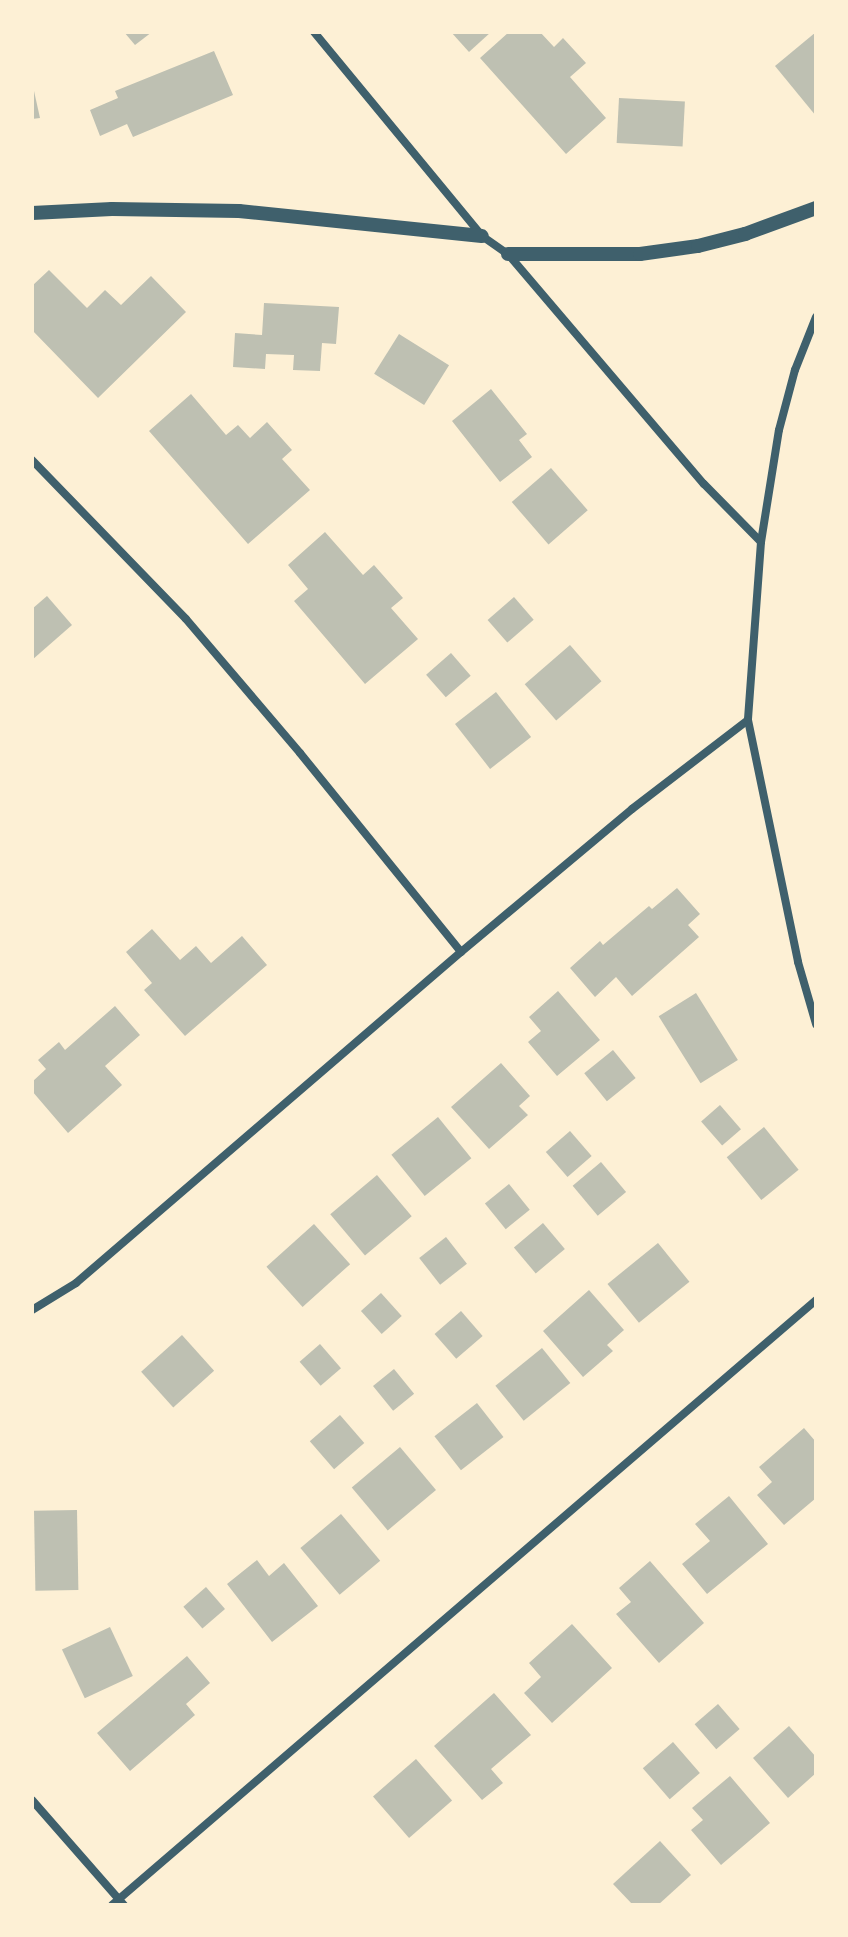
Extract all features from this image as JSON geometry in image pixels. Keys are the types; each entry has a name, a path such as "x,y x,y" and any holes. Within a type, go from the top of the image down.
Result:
{"street":[{"path":"314,32 482,236 508,254 704,484 761,542"},
{"path":"508,254 640,254 698,246 745,234 816,208"},
{"path":"32,213 112,209 239,211 482,236"},
{"path":"816,317 795,370 779,430 761,542 748,720 798,962 816,1024"},
{"path":"32,460 186,619 300,753 461,952"},
{"path":"32,1310 76,1283 461,952 632,809 748,720"},
{"path":"32,1800 118,1903 816,1300"}],"building":[{"path":"124,32 152,32 135,45"},
{"path":"451,32 491,32 469,52"},
{"path":"509,32 540,32 554,47 563,38 586,63 570,77 606,118 566,154 480,58"},
{"path":"816,32 816,116 775,66"},
{"path":"214,51 233,95 133,137 127,124 100,136 90,110 118,98 115,91"},
{"path":"32,82 40,118 32,119"},
{"path":"619,98 685,101 683,146 617,143"},
{"path":"49,270 87,308 105,290 121,305 151,276 186,312 98,398 32,330 32,286"},
{"path":"264,303 339,307 336,344 322,343 320,371 293,370 294,355 266,354 265,369 233,367 235,333 262,335"},
{"path":"399,334 449,365 424,405 374,374"},
{"path":"491,389 527,434 519,440 532,457 500,482 452,421"},
{"path":"191,394 226,435 238,425 250,438 267,422 292,450 282,459 310,490 248,544 149,431"},
{"path":"551,468 588,510 548,544 512,502"},
{"path":"325,532 363,575 374,565 403,598 391,608 418,639 365,684 294,601 308,589 288,565"},
{"path":"47,596 72,625 32,660 32,609"},
{"path":"514,597 534,620 507,643 488,620"},
{"path":"570,645 601,681 556,721 525,684"},
{"path":"451,653 471,676 446,697 426,675"},
{"path":"496,692 531,737 490,769 455,724"},
{"path":"677,888 700,914 688,925 699,937 632,996 616,977 595,997 570,968 600,941 603,945 649,906 652,909"},
{"path":"152,929 180,960 196,946 211,963 242,936 267,965 185,1036 144,990 152,983 126,952"},
{"path":"558,991 600,1040 557,1076 528,1042 541,1031 529,1017"},
{"path":"696,993 738,1060 701,1083 659,1016"},
{"path":"115,1006 140,1035 105,1066 122,1085 68,1133 32,1091 32,1082 46,1069 38,1060 59,1042 65,1050"},
{"path":"613,1050 636,1078 607,1101 584,1073"},
{"path":"501,1063 530,1096 519,1106 528,1115 489,1149 451,1107"},
{"path":"720,1105 741,1129 722,1146 701,1121"},
{"path":"438,1117 471,1158 425,1196 391,1155"},
{"path":"764,1127 799,1170 761,1200 727,1157"},
{"path":"570,1131 592,1156 567,1177 546,1152"},
{"path":"601,1162 626,1192 598,1216 573,1186"},
{"path":"377,1175 412,1216 365,1256 330,1214"},
{"path":"509,1184 530,1210 506,1229 485,1204"},
{"path":"543,1223 565,1249 536,1273 514,1247"},
{"path":"314,1224 350,1264 303,1307 266,1267"},
{"path":"446,1237 467,1264 440,1285 419,1258"},
{"path":"658,1243 689,1282 639,1323 607,1284"},
{"path":"589,1290 624,1330 607,1345 613,1351 583,1377 543,1331"},
{"path":"381,1293 402,1316 382,1334 361,1311"},
{"path":"461,1311 483,1336 456,1359 435,1334"},
{"path":"182,1335 214,1371 173,1407 141,1372"},
{"path":"320,1344 341,1368 321,1386 300,1362"},
{"path":"542,1348 570,1383 524,1421 495,1386"},
{"path":"394,1369 414,1394 393,1411 373,1386"},
{"path":"477,1403 503,1437 461,1470 434,1436"},
{"path":"340,1415 364,1443 334,1469 310,1441"},
{"path":"804,1428 816,1442 816,1498 784,1525 757,1495 772,1482 759,1467"},
{"path":"400,1447 436,1490 388,1530 352,1487"},
{"path":"729,1496 768,1544 707,1594 682,1564 710,1541 695,1524"},
{"path":"77,1510 78,1590 35,1591 34,1511"},
{"path":"341,1514 380,1561 340,1595 300,1548"},
{"path":"257,1560 269,1576 284,1563 318,1606 272,1642 227,1584"},
{"path":"650,1561 704,1623 659,1663 616,1614 631,1602 619,1588"},
{"path":"206,1587 225,1609 202,1629 183,1607"},
{"path":"572,1624 612,1668 552,1723 524,1693 541,1677 529,1663"},
{"path":"110,1627 133,1676 85,1698 62,1649"},
{"path":"187,1656 210,1683 186,1704 195,1715 130,1771 97,1733"},
{"path":"494,1693 531,1735 491,1769 503,1783 482,1800 434,1746"},
{"path":"718,1704 740,1729 716,1749 695,1724"},
{"path":"789,1726 816,1757 816,1773 788,1798 753,1758"},
{"path":"673,1742 700,1773 670,1799 643,1768"},
{"path":"416,1759 452,1801 409,1838 373,1796"},
{"path":"730,1776 770,1823 721,1865 691,1830 703,1820 692,1808"},
{"path":"660,1841 691,1875 658,1905 633,1905 613,1884"}]}
